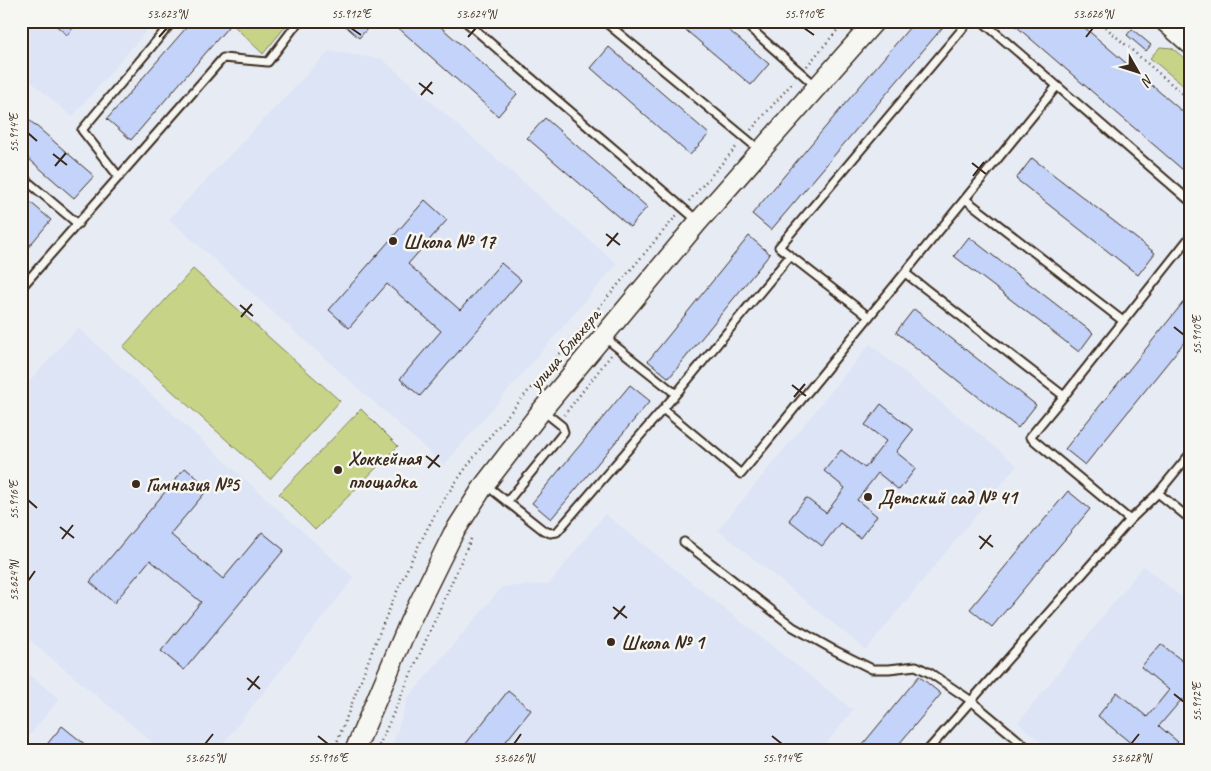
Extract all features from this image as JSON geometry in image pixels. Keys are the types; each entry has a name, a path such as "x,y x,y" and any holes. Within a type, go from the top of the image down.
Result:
{"street":[{"name":"улица Блюхера","path":"354,750 410,621 453,534 485,484 542,410 610,343 698,222 875,21"},
{"path":"1164,21 1190,44"}],"lane":[{"path":"119,177 82,130 173,21"},
{"path":"21,288 223,58 268,62 299,21"},
{"path":"465,21 698,222"},
{"path":"604,21 761,151"},
{"path":"742,21 817,87"},
{"path":"869,317 778,247 970,21"},
{"path":"982,21 1190,201"},
{"path":"662,409 741,474 1057,86"},
{"path":"21,176 78,224"},
{"path":"965,199 1123,321"},
{"path":"1130,520 1030,437 1190,237"},
{"path":"485,484 543,530 550,534 557,532 676,394 790,256"},
{"path":"905,273 1064,396"},
{"path":"610,343 676,394"},
{"path":"507,502 564,432 562,426 542,410"},
{"path":"928,750 1130,520 1158,493 1190,454"},
{"path":"1158,493 1190,519"},
{"path":"684,542 793,627 872,669 916,666 930,673 970,700 1030,750"}],"path":[{"path":"1098,21 1190,100"},
{"path":"558,422 610,343"},
{"path":"376,750 473,535"}],"shaded area":[{"path":"21,21 155,21 72,117 21,73"},
{"name":"Школа № 17","path":"329,51 382,59 617,264 444,465 169,219"},
{"name":"Гимназия №5","path":"78,328 354,578 218,750 162,750 21,633 21,390"},
{"name":"Детский сад № 41","path":"870,344 1017,465 866,650 718,530"},
{"name":"Школа № 1","path":"605,514 853,710 821,750 391,750 408,698 502,587 549,584"},
{"path":"1143,566 1190,604 1190,750 1051,750 1018,723"},
{"path":"21,668 59,699 21,746"}],"green space":[{"path":"229,21 290,21 263,54"},
{"path":"1160,47 1172,48 1190,63 1190,91 1150,58"},
{"path":"193,269 340,401 270,479 123,347"},
{"name":"Хоккейная площадка","path":"361,409 398,446 315,530 279,494"}],"building":[{"path":"51,21 79,21 67,35"},
{"path":"192,21 221,21 228,27 131,140 107,119"},
{"path":"340,21 374,21 359,38"},
{"path":"399,21 434,21 517,94 498,116 395,25"},
{"path":"675,21 718,21 769,64 751,85"},
{"path":"915,21 948,21 771,230 752,214"},
{"path":"1010,21 1077,21 1190,118 1190,176"},
{"path":"1132,29 1151,45 1146,51 1127,35"},
{"path":"609,47 709,134 690,155 591,68"},
{"path":"21,113 94,176 74,198 21,152"},
{"path":"545,118 647,207 630,227 527,138"},
{"path":"1032,158 1155,253 1138,275 1016,179"},
{"path":"425,200 447,220 408,264 460,310 501,263 521,280 420,396 400,379 441,331 387,284 349,328 329,310"},
{"path":"29,201 51,220 21,256 21,211"},
{"path":"749,236 770,254 669,378 648,361"},
{"path":"969,237 1093,333 1079,352 954,256"},
{"path":"1190,294 1190,335 1085,465 1065,449"},
{"path":"914,309 1036,405 1018,428 896,332"},
{"path":"630,385 650,401 551,519 532,503"},
{"path":"881,404 913,430 896,452 916,468 899,490 878,473 857,500 877,516 860,538 840,523 822,546 789,520 806,498 826,513 845,488 824,471 841,450 865,468 886,441 865,425"},
{"path":"185,468 209,488 170,534 223,579 262,532 284,550 184,670 161,651 201,602 150,560 114,603 90,582"},
{"path":"1068,491 1090,509 992,627 970,609"},
{"path":"1161,644 1190,667 1190,705 1182,699 1159,726 1178,742 1171,750 1139,750 1098,716 1117,692 1147,717 1169,690 1141,667"},
{"path":"919,676 941,694 894,750 858,750"},
{"path":"508,691 531,710 499,750 461,750"},
{"path":"62,726 92,750 47,750 44,748"}],"place":[{"name":"Школа № 17","path":"393,241"},
{"name":"Хоккейная площадка","path":"338,470"},
{"name":"Гимназия №5","path":"136,484"},
{"name":"Детский сад № 41","path":"868,497"},
{"name":"Школа № 1","path":"611,642"}]}
